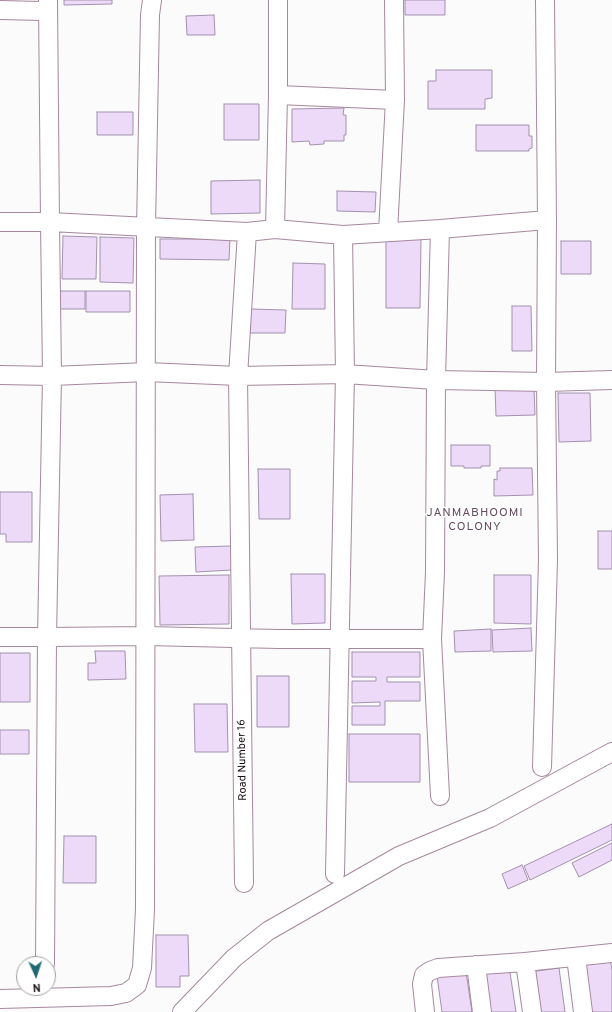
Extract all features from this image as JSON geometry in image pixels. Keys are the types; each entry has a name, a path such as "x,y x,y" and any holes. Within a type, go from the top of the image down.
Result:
{"street":[{"path":"0,999 45,999 111,996 126,993 137,985 142,968 146,909 146,228 150,15 152,0"},
{"path":"275,228 278,95 278,0"},
{"path":"388,232 395,100 394,0"},
{"path":"542,767 548,560 545,0"},
{"path":"0,10 48,6 52,376 45,956"},
{"path":"278,95 395,100"},
{"path":"0,222 50,222 247,232 275,228 343,235 547,220"},
{"path":"440,229 436,380 435,572 432,639 440,796"},
{"name":"Road Number 16","path":"244,883 238,376 247,232"},
{"path":"335,874 345,374 343,235"},
{"path":"0,376 52,376 147,372 238,376 345,374 436,380 546,382 612,380"},
{"path":"0,637 146,636 339,640 432,639"},
{"path":"182,1012 234,958 268,930 400,856 490,818 612,752"},
{"path":"425,1012 422,984 424,975 438,968 525,962 612,953"},
{"path":"576,957 583,1012"},
{"path":"525,962 532,1012"},
{"path":"476,965 482,1012"}],"building":[{"path":"64,0 112,0 112,4 64,5"},
{"path":"405,0 445,0 445,15 405,15"},
{"path":"214,15 215,35 187,35 186,16"},
{"path":"436,70 492,70 492,98 485,99 485,109 428,109 428,81 436,81"},
{"path":"224,104 259,104 259,140 224,140"},
{"path":"344,108 343,115 346,115 346,135 344,135 344,141 324,141 324,144 310,145 309,141 292,142 292,109"},
{"path":"97,112 133,112 133,135 97,135"},
{"path":"476,125 529,125 529,136 532,136 532,148 529,149 529,151 476,151"},
{"path":"260,180 260,213 211,214 211,181"},
{"path":"337,191 376,192 375,212 337,211"},
{"path":"63,236 97,237 96,279 62,279"},
{"path":"100,237 134,238 133,283 100,282"},
{"path":"160,239 230,239 229,260 160,259"},
{"path":"386,239 421,239 420,308 386,308"},
{"path":"561,241 591,241 591,274 561,274"},
{"path":"293,263 325,264 325,309 292,309"},
{"path":"60,291 85,291 85,309 60,309"},
{"path":"86,291 130,291 130,312 86,312"},
{"path":"512,306 531,306 532,351 512,351"},
{"path":"250,309 286,310 285,333 250,333"},
{"path":"534,388 535,415 496,416 495,389"},
{"path":"558,393 590,393 591,441 559,442"},
{"path":"451,445 490,445 490,466 481,466 481,468 464,468 464,466 451,466"},
{"path":"500,468 532,468 533,495 494,496 494,479 497,480 497,471 500,471"},
{"path":"258,469 290,469 290,519 259,519"},
{"path":"0,492 32,492 32,542 6,542 6,534 0,534"},
{"path":"193,494 194,540 161,541 160,495"},
{"path":"598,531 612,531 612,569 598,569"},
{"path":"231,546 232,570 196,572 195,547"},
{"path":"291,574 325,574 325,623 292,624"},
{"path":"229,575 229,624 160,625 159,576"},
{"path":"494,575 531,575 531,624 494,623"},
{"path":"531,628 532,651 493,652 492,630"},
{"path":"491,629 491,651 455,652 454,631"},
{"path":"95,651 125,651 126,679 88,680 88,663 96,663"},
{"path":"352,652 420,652 420,677 387,677 387,682 420,682 420,701 385,701 385,725 352,725 352,706 380,706 380,702 352,703 352,681 376,681 376,677 352,677"},
{"path":"0,653 30,653 30,702 0,702"},
{"path":"257,676 289,676 289,727 257,727"},
{"path":"194,704 227,704 228,752 195,752"},
{"path":"0,730 29,730 29,754 0,754"},
{"path":"349,734 420,734 420,782 349,782"},
{"path":"612,824 612,840 530,880 524,866"},
{"path":"64,836 96,836 96,883 63,883"},
{"path":"612,843 612,860 579,877 572,863"},
{"path":"522,865 528,880 508,889 502,874"},
{"path":"156,935 188,935 189,976 180,976 180,987 156,987"},
{"path":"610,958 612,970 612,1012 588,1012 580,962"},
{"path":"509,966 516,1012 485,1012 479,970"},
{"path":"559,968 565,1012 534,1012 529,972"},
{"path":"466,972 472,1012 442,1012 437,976"}],"district":[{"name":"JANMABHOOMI COLONY","path":"475,521"}]}
